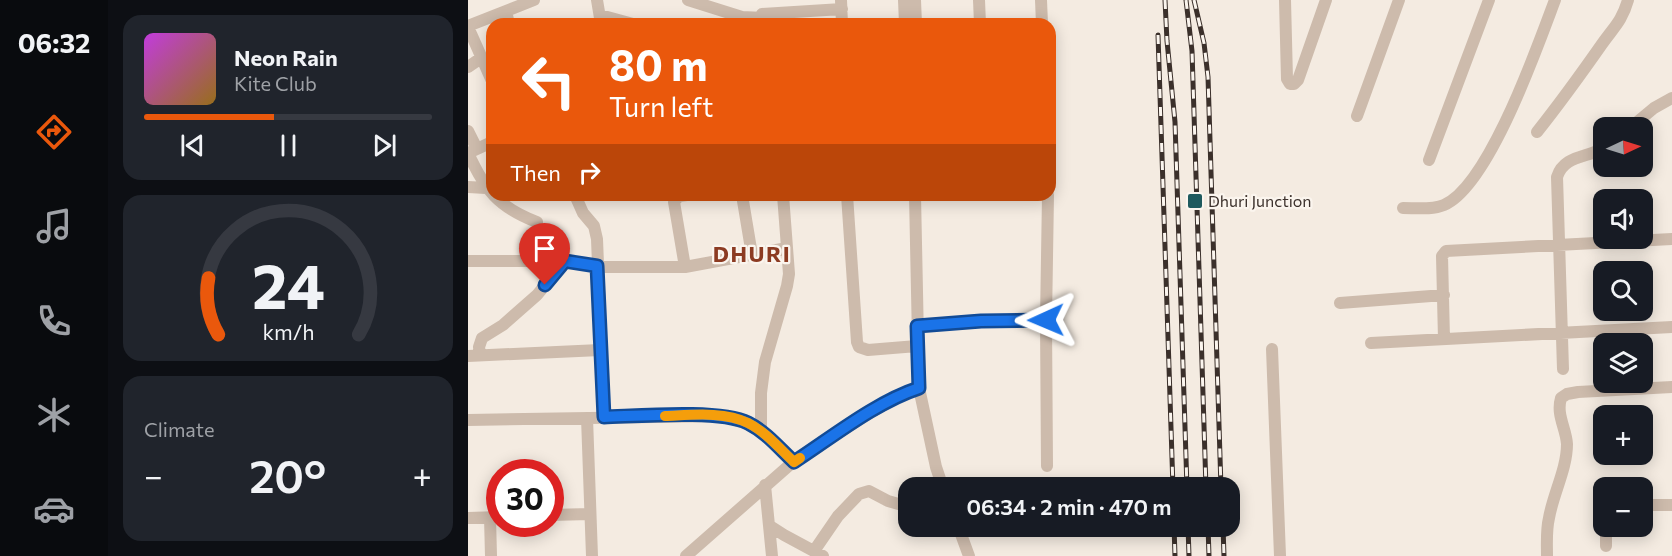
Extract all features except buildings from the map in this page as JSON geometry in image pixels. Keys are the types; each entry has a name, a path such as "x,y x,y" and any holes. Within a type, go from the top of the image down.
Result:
{"street":[{"path":"489,18 534,0"},
{"path":"597,0 600,18"},
{"path":"688,0 742,17 753,18"},
{"path":"761,0 764,18"},
{"path":"904,0 905,18"},
{"path":"915,0 916,18"},
{"path":"979,0 980,18"},
{"path":"1041,0 1042,18"},
{"path":"1285,0 1287,79 1290,84 1294,84 1298,80 1326,0"},
{"path":"1358,116 1399,0"},
{"path":"1429,160 1489,0"},
{"path":"1403,208 1444,205 1471,181 1486,159 1523,83 1555,0"},
{"path":"1537,132 1580,77 1603,42 1619,24 1628,0"},
{"path":"769,18 841,4"},
{"path":"506,11 508,18"},
{"path":"486,19 468,27 486,68"},
{"path":"468,67 481,58"},
{"path":"1643,117 1672,98"},
{"path":"468,131 471,152 486,188 468,187"},
{"path":"471,152 486,145"},
{"path":"1563,369 1557,177 1560,169 1576,158 1593,154"},
{"path":"500,201 517,214 537,222"},
{"path":"578,201 596,231 604,417"},
{"path":"675,201 685,267"},
{"path":"743,201 752,255"},
{"path":"761,431 761,393 765,362 789,274 783,201"},
{"path":"847,201 857,342 868,350 917,346"},
{"path":"915,201 919,388 939,477"},
{"path":"1047,466 1048,201"},
{"path":"1444,339 1442,256 1446,251 1672,238"},
{"path":"468,261 565,261 597,266 685,267 787,248"},
{"path":"474,348 485,335 503,325 537,296 565,261"},
{"path":"1340,303 1444,295"},
{"path":"917,326 981,321 1046,320"},
{"path":"1371,343 1672,327"},
{"path":"474,348 600,350"},
{"path":"1272,349 1280,556"},
{"path":"1547,556 1548,519 1565,461 1567,446 1558,409 1560,398 1578,392 1672,387"},
{"path":"686,556 794,462 873,411 919,388"},
{"path":"468,420 718,416 746,422 761,431 794,462"},
{"path":"587,417 591,556"},
{"path":"765,485 772,556"},
{"path":"770,525 784,536 819,554 838,516 859,494 868,491 898,504"},
{"path":"1653,505 1672,505"},
{"path":"564,515 590,514"},
{"path":"468,518 486,517"},
{"path":"491,556 493,537"},
{"path":"962,537 969,556"},
{"path":"1606,537 1606,546"}],"railway":[{"path":"1165,0 1175,122 1187,477"},
{"path":"1186,0 1192,51 1206,477"},
{"path":"1194,0 1204,43 1208,77 1221,477"},
{"path":"1158,35 1173,477"},
{"path":"1174,537 1175,556"},
{"path":"1188,537 1189,556"},
{"path":"1208,537 1209,556"},
{"path":"1223,537 1224,556"}],"slow traffic":[{"path":"665,416 735,418 758,429 794,462 800,458"}],"place":[{"name":"Dhuri Junction","path":"1195,201"}],"district":[{"name":"DHURI","path":"752,254"}],"route":[{"path":"545,285 565,261 597,266 604,417 693,415 735,418 758,429 794,462 873,411 919,388 917,326 981,321 1046,320"}]}
